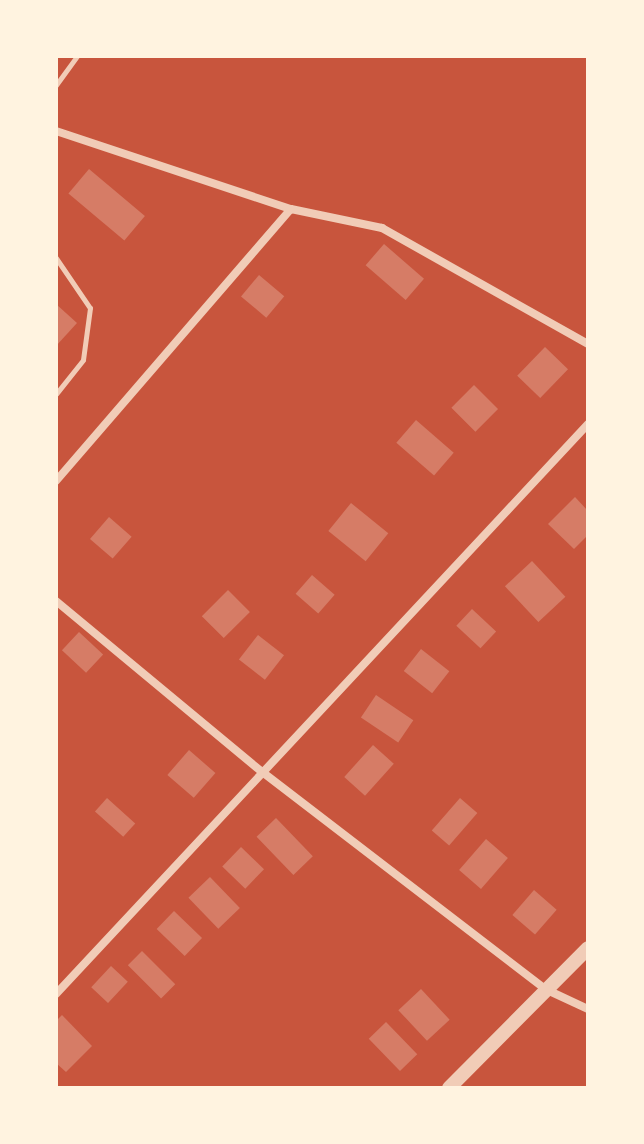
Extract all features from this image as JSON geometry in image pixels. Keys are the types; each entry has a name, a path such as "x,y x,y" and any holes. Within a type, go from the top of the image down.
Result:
{"street":[{"path":"56,131 291,209 382,228 588,344"},
{"path":"56,481 291,209"},
{"path":"56,994 588,424"},
{"path":"56,601 261,771 545,989 588,1009"},
{"path":"449,1088 588,948"}],"lane":[{"path":"56,85 77,56"},
{"path":"56,258 90,308 83,360 56,394"}],"building":[{"path":"89,169 145,216 124,240 68,194"},
{"path":"384,244 424,279 406,300 366,265"},
{"path":"259,275 284,296 266,318 241,296"},
{"path":"56,304 77,323 56,346"},
{"path":"545,347 568,369 540,398 517,376"},
{"path":"474,385 498,409 475,432 451,408"},
{"path":"416,420 454,453 434,475 396,443"},
{"path":"575,497 588,511 588,535 574,549 548,524"},
{"path":"351,503 388,533 366,561 328,531"},
{"path":"109,517 132,537 113,559 90,539"},
{"path":"532,561 565,597 538,622 505,586"},
{"path":"312,575 335,595 318,614 296,594"},
{"path":"228,590 250,612 224,638 202,616"},
{"path":"472,609 496,632 480,648 456,626"},
{"path":"79,632 103,655 86,673 62,650"},
{"path":"258,635 284,655 265,680 239,659"},
{"path":"421,649 449,671 432,693 404,671"},
{"path":"376,695 413,720 398,743 361,717"},
{"path":"373,745 394,764 365,796 344,777"},
{"path":"189,750 215,773 194,798 167,775"},
{"path":"107,798 135,823 123,837 95,811"},
{"path":"460,798 477,813 449,846 432,830"},
{"path":"276,818 313,856 293,875 257,837"},
{"path":"486,839 508,858 481,889 459,870"},
{"path":"241,847 264,869 245,889 222,866"},
{"path":"210,877 240,908 218,929 188,898"},
{"path":"534,890 557,910 535,935 512,915"},
{"path":"174,911 202,938 185,956 157,929"},
{"path":"142,951 175,984 161,998 128,965"},
{"path":"111,966 128,982 108,1003 91,987"},
{"path":"421,989 450,1020 427,1041 398,1010"},
{"path":"62,1015 92,1046 66,1072 56,1063 56,1021"},
{"path":"386,1022 417,1054 400,1071 369,1039"}]}
